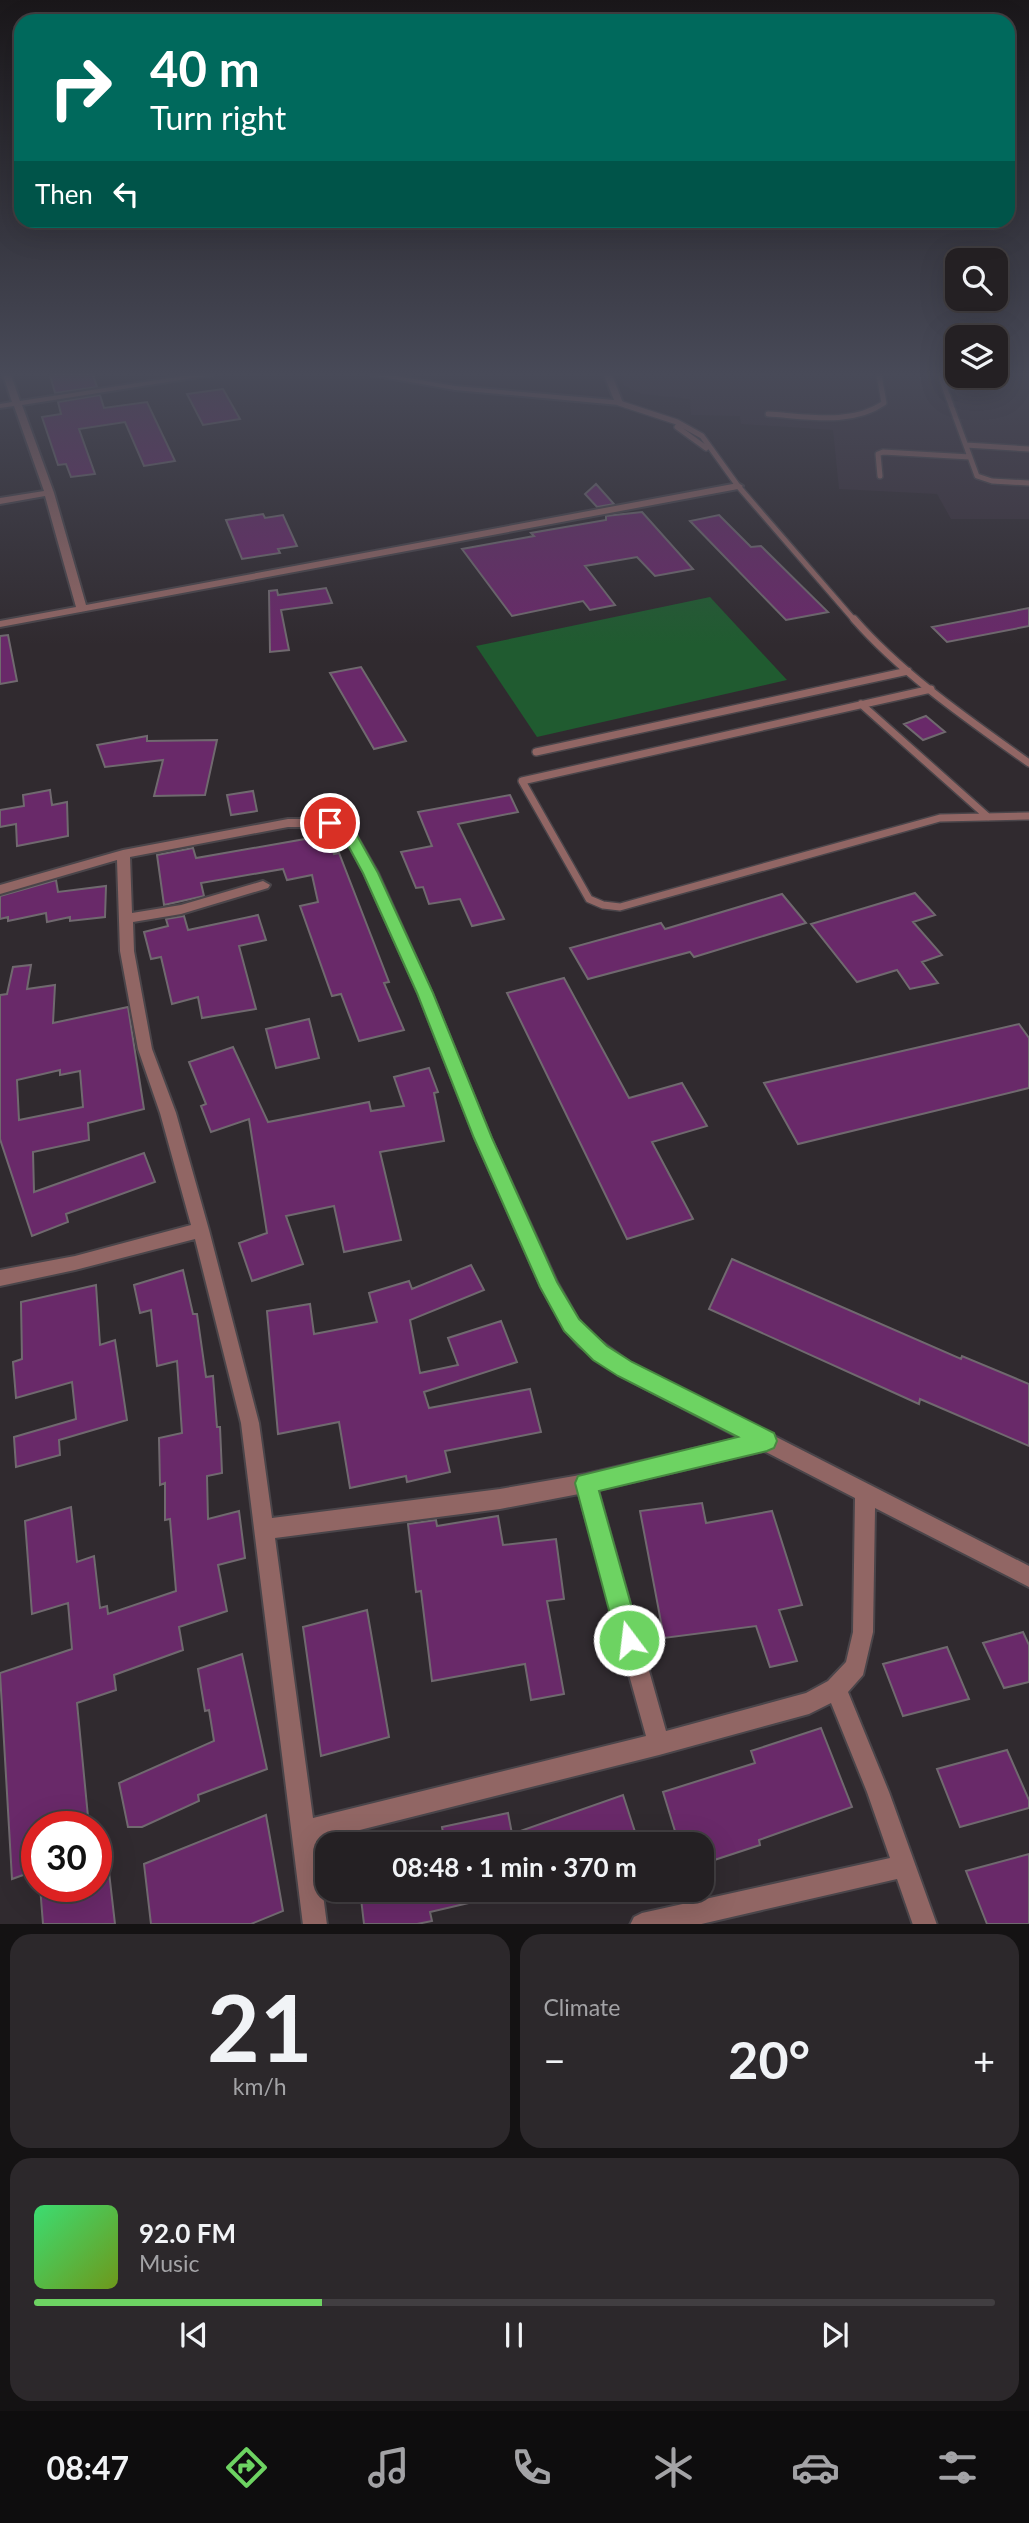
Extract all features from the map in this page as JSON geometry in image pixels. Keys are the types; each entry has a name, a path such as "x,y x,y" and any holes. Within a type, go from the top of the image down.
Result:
{"street":[{"path":"39,465 82,609"},
{"path":"0,624 738,486"},
{"path":"0,501 49,493"},
{"path":"0,890 123,855 288,822 330,823 349,833 371,873 425,993 483,1138 550,1287 572,1325 600,1353 625,1369 1029,1577"},
{"path":"123,855 125,919 131,978 145,1049 168,1113 201,1230 250,1423 315,1924"},
{"path":"125,919 181,909 263,885"},
{"path":"0,1278 75,1263 201,1230"},
{"path":"265,1529 500,1499 586,1483 767,1441"},
{"path":"586,1483 659,1744"},
{"path":"304,1832 659,1744 809,1703 836,1689 855,1667 863,1632 865,1492"},
{"path":"836,1689 925,1924"},
{"path":"642,1924 905,1866"}],"lane":[{"path":"722,465 873,641 1029,764"},
{"path":"879,465 880,476"},
{"path":"973,465 981,478 1029,483"},
{"path":"536,752 908,671"},
{"path":"931,689 522,781 589,899 603,905 620,907 940,818 1005,819 1029,816"},
{"path":"861,704 988,817"}],"shaded area":[{"path":"837,465 1029,465 1029,519 951,519 937,494 839,489"}],"green space":[{"path":"710,597 787,680 537,737 476,646"}],"building":[{"path":"66,465 92,465 95,474 71,477"},
{"path":"596,484 614,504 597,507 585,494"},
{"path":"642,512 693,569 655,576 637,557 585,566 615,605 590,610 583,601 512,616 462,549 606,520 606,516"},
{"path":"263,514 265,518 283,515 297,546 278,549 280,553 242,559 226,520"},
{"path":"719,515 751,547 761,546 828,612 786,620 690,521"},
{"path":"326,588 332,603 281,610 289,650 270,652 269,591 277,590 278,595"},
{"path":"1029,608 1029,626 947,642 932,627"},
{"path":"8,635 17,681 0,684 0,636"},
{"path":"361,667 406,741 374,749 330,673"},
{"path":"926,716 945,732 923,740 904,724"},
{"path":"147,736 147,741 217,740 205,795 154,796 163,760 105,767 97,745"},
{"path":"50,790 52,805 67,802 68,836 17,846 16,824 0,827 0,810 24,806 23,795"},
{"path":"253,791 257,811 231,815 227,795"},
{"path":"510,795 518,812 458,824 504,919 472,926 460,899 429,904 423,887 416,888 401,852 432,846 418,812"},
{"path":"328,835 334,854 339,853 389,982 384,983 404,1030 359,1041 341,994 332,996 300,906 318,902 312,875 287,880 283,869 201,883 204,896 164,905 157,855 193,848 196,858"},
{"path":"56,880 58,892 106,886 105,917 70,921 70,917 47,922 46,913 8,921 8,917 0,919 0,896"},
{"path":"915,893 935,915 913,922 942,955 922,962 938,983 910,989 897,970 857,982 811,924"},
{"path":"782,894 806,923 694,957 690,952 588,979 570,948 661,923 665,929"},
{"path":"258,915 266,940 239,946 256,1009 202,1018 198,997 172,1004 161,957 151,959 144,932 168,926 166,919 184,916 188,930"},
{"path":"31,965 27,989 55,985 53,1023 128,1007 144,1109 88,1123 89,1140 33,1152 34,1192 144,1153 155,1182 66,1214 68,1222 32,1236 0,1139 0,995 7,994 13,967","holes":["60,1070 60,1075 80,1071 83,1107 19,1120 17,1080"]},
{"path":"564,978 629,1098 682,1083 707,1126 652,1142 693,1219 627,1239 507,993"},
{"path":"309,1019 319,1058 276,1068 266,1029"},
{"path":"1019,1024 1029,1038 1029,1088 798,1144 764,1083"},
{"path":"233,1047 268,1122 369,1102 371,1111 404,1106 394,1077 429,1068 438,1092 434,1093 444,1141 380,1152 401,1240 344,1252 334,1206 286,1216 303,1264 252,1281 239,1243 267,1233 249,1119 211,1132 201,1106 206,1104 189,1062"},
{"path":"732,1259 961,1359 962,1356 1029,1384 1029,1446 920,1399 919,1404 709,1309"},
{"path":"471,1265 484,1290 410,1320 420,1373 458,1365 448,1338 501,1321 517,1362 424,1392 429,1408 530,1389 541,1432 445,1451 450,1472 407,1482 406,1476 350,1488 339,1422 278,1434 267,1311 310,1304 314,1334 377,1322 369,1293 409,1281 412,1289"},
{"path":"183,1270 193,1314 197,1314 206,1377 213,1376 217,1427 220,1427 222,1473 207,1476 208,1519 239,1511 245,1558 218,1565 227,1611 179,1627 183,1650 114,1675 116,1690 77,1703 87,1811 21,1811 21,1876 12,1879 0,1673 72,1649 68,1603 32,1614 25,1521 71,1507 77,1562 94,1556 100,1608 107,1606 108,1614 176,1591 170,1519 165,1520 165,1483 160,1485 159,1438 182,1433 177,1361 157,1366 151,1310 140,1313 134,1285"},
{"path":"96,1285 100,1345 115,1340 127,1420 59,1440 60,1455 16,1467 14,1437 76,1419 72,1382 16,1398 13,1362 22,1359 21,1302"},
{"path":"702,1503 706,1523 772,1511 802,1605 779,1610 797,1661 770,1667 756,1626 664,1638 640,1511"},
{"path":"498,1516 503,1545 556,1539 564,1599 547,1601 564,1694 531,1700 525,1664 432,1681 421,1591 416,1592 408,1524 436,1520 437,1526"},
{"path":"367,1610 389,1737 321,1756 303,1627"},
{"path":"1023,1632 1029,1645 1029,1682 1004,1688 983,1643"},
{"path":"947,1647 969,1699 903,1716 883,1664"},
{"path":"242,1654 267,1769 198,1795 199,1801 142,1827 128,1827 119,1783 214,1741 209,1710 205,1711 198,1669"},
{"path":"821,1728 852,1807 759,1840 760,1845 714,1860 714,1832 675,1832 663,1792 755,1763 751,1751"},
{"path":"1007,1750 1029,1800 1029,1808 960,1827 937,1769"},
{"path":"623,1795 635,1832 518,1832"},
{"path":"508,1813 512,1832 443,1832 442,1827"},
{"path":"266,1815 283,1911 251,1924 151,1924 144,1864"},
{"path":"1029,1854 1029,1924 987,1924 966,1871"},
{"path":"112,1898 115,1924 43,1924 41,1902 112,1902"},
{"path":"361,1902 473,1902 430,1912 432,1921 417,1924 364,1924"}],"route":[{"path":"330,823 349,833 371,873 425,993 483,1138 550,1287 572,1325 600,1353 625,1369 767,1441 586,1483 629,1640"}]}
